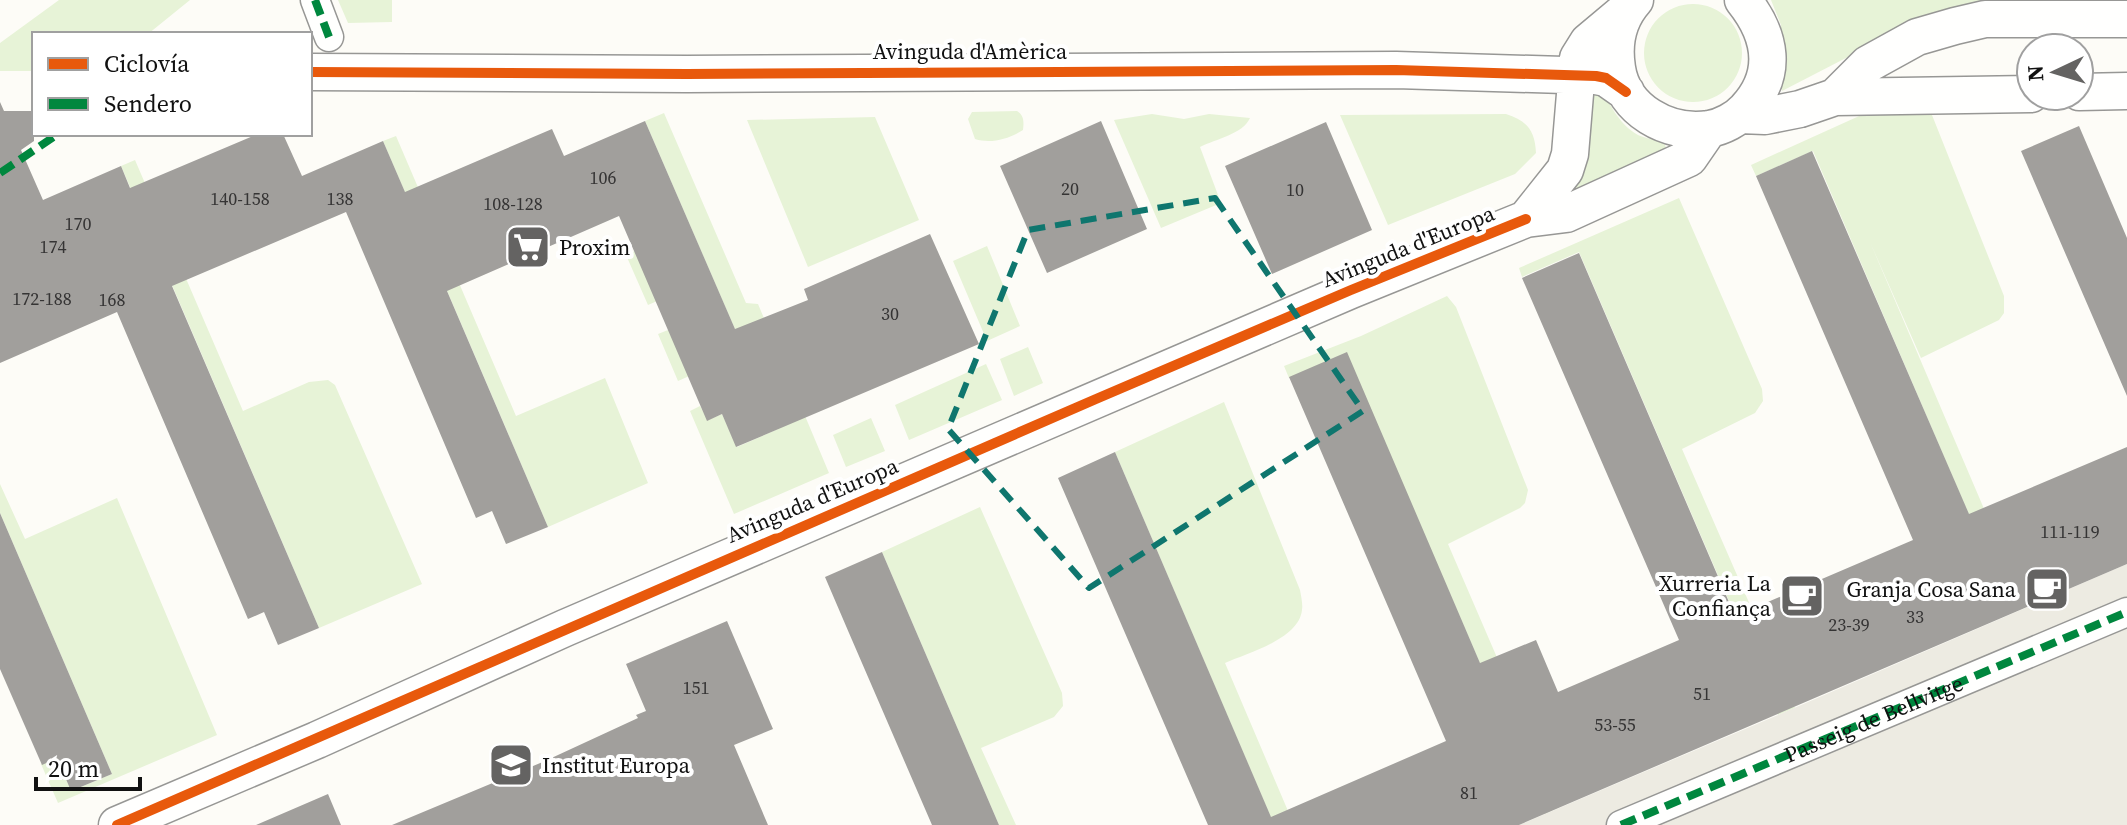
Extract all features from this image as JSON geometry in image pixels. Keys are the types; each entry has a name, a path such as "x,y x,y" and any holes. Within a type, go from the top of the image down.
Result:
{"street":[{"path":"315,0 329,37"},
{"path":"1725,122 1760,94 1767,69 1767,43 1758,18 1743,0"},
{"path":"1626,92 1581,59 1630,6"},
{"path":"1630,6 1618,34 1615,54 1618,78 1643,113 1680,128 1765,116 1835,97 2015,94"},
{"path":"1835,97 1868,64 1917,37 1955,26 1985,19 2127,19"},
{"name":"Avinguda d'Amèrica","path":"312,72 1468,72 1552,58 1581,59"},
{"name":"Avinguda d'Europa","path":"1526,219 1565,170 1573,136 1581,59"},
{"name":"Avinguda d'Amèrica","path":"1468,72 1539,93 1557,108 1573,136"},
{"path":"2095,92 2127,91"},
{"name":"Avinguda d'Europa","path":"117,825 317,740 565,628 1351,290 1526,219 1566,214 1689,158 1725,122"},
{"name":"Passeig de Bellvitge","path":"1621,825 2127,612"}],"highlighted area":[{"path":"1215,198 1363,411 1089,588 948,429 1028,230"}],"green space":[{"path":"59,0 190,0 150,32 32,32 32,71 0,71 0,43"},
{"path":"338,0 392,0 392,22 348,23"},
{"path":"1771,0 2008,0 2008,5 1875,43 1782,91 1781,25"},
{"path":"1693,4 1712,7 1728,18 1739,34 1742,53 1739,72 1728,88 1712,99 1693,102 1674,99 1658,88 1647,72 1644,53 1647,34 1658,18 1674,7"},
{"path":"1598,81 1625,125 1638,135 1664,142 1667,151 1567,199 1585,91"},
{"path":"1017,111 1023,119 1023,130 1000,140 975,139 968,119 972,112"},
{"path":"1868,112 1932,115 2004,296 2004,313 1999,320 1921,358 1870,242 2026,607 2011,613 1813,151 1756,176 1751,165"},
{"path":"664,113 746,303 758,304 829,473 734,514 690,411 700,406 708,420 722,414 737,447 778,429 645,121"},
{"path":"1152,114 1184,119 1209,114 1250,118 1235,132 1200,147 1221,203 1161,228 1114,120"},
{"path":"1506,114 1519,120 1532,132 1535,145 1536,153 1515,174 1388,225 1340,115"},
{"path":"875,117 919,220 808,267 747,120"},
{"path":"396,136 516,416 605,378 648,483 548,527 383,141"},
{"path":"135,160 243,411 309,382 328,380 335,385 422,584 319,628 121,166"},
{"path":"1679,198 1762,389 1763,401 1755,413 1682,449 1795,708 1778,715 1579,252 1522,277 1519,268"},
{"path":"987,246 1020,326 987,341 953,261"},
{"path":"635,251 671,295 648,305 626,255"},
{"path":"1447,296 1456,307 1528,490 1525,503 1520,508 1448,544 1561,806 1545,814 1346,353 1289,378 1284,366 1361,336"},
{"path":"668,330 703,370 678,381 658,334"},
{"path":"1028,347 1043,383 1014,396 1000,359"},
{"path":"986,364 1002,400 909,440 895,405"},
{"path":"1224,402 1300,590 1302,610 1292,629 1271,644 1225,663 1294,825 1274,825 1115,452"},
{"path":"871,418 885,451 846,467 833,435"},
{"path":"0,484 25,539 117,498 217,735 58,803 41,764 57,758 71,791 112,774 0,513"},
{"path":"980,507 1062,693 1063,706 1054,717 981,748 1016,825 999,825 882,552"}],"shaded area":[{"path":"2127,564 2127,825 1519,825 1778,715"}],"building":[{"path":"0,102 4,111 32,111 34,141 21,150 43,200 121,166 130,188 253,136 284,136 302,176 383,141 405,192 552,129 564,156 645,121 735,329 808,300 804,289 930,234 979,344 736,447 722,414 707,421 619,216 447,291 548,527 506,544 492,511 476,518 346,212 172,286 319,628 278,645 264,612 248,619 117,312 0,363"},
{"path":"1101,121 1147,229 1047,273 1000,166"},
{"path":"1326,122 1372,230 1272,274 1225,166"},
{"path":"2079,126 2127,238 2127,396 2021,151"},
{"path":"1812,151 1969,514 2127,447 2127,564 1519,825 1208,825 1058,478 1115,452 1271,817 1446,741 1289,377 1347,352 1480,663 1536,640 1558,692 1679,640 1522,278 1579,253 1735,616 1913,540 1756,176"},
{"path":"0,513 112,774 71,791 57,758 42,765 0,669"},
{"path":"882,552 999,825 932,825 825,577"},
{"path":"727,621 773,729 734,745 768,825 392,825 638,718 636,715 646,711 626,664"},
{"path":"328,794 341,825 256,825"}],"marked path":[{"path":"315,0 329,37"},
{"path":"0,173 55,136"},
{"path":"1621,825 2127,612"}],"cycle path":[{"path":"312,72 687,74 1396,70 1596,76 1606,78 1626,92"},
{"path":"117,825 1096,399 1526,219"}],"place":[{"name":"Proxim","path":"528,247"},
{"name":"Granja Cosa Sana","path":"2047,589"},
{"name":"Xurreria La Confiança","path":"1802,596"},
{"name":"Institut Europa","path":"511,765"}]}
